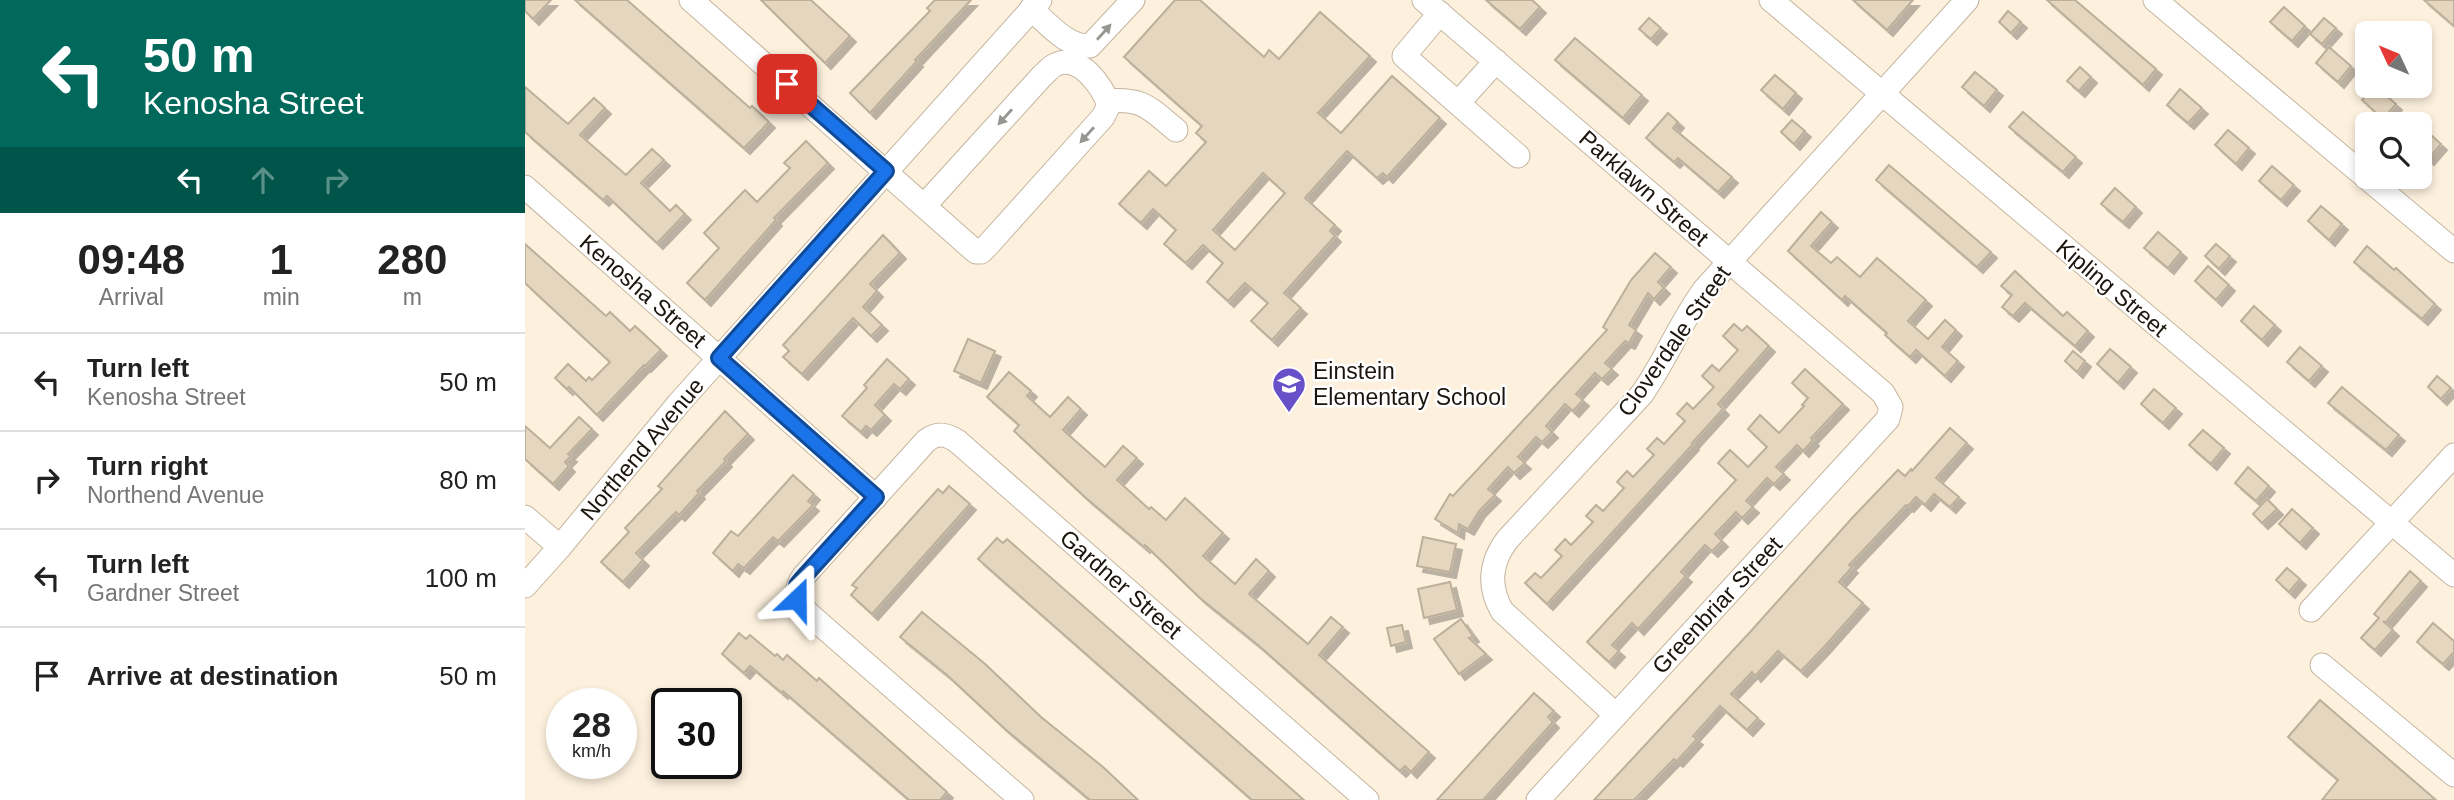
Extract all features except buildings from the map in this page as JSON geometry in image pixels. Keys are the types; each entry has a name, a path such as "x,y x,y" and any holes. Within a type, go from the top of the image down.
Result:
{"street":[{"path":"691,0 976,252 981,252 1103,117 1109,105 1095,78 1066,62 1056,64 1042,76 925,206"},
{"path":"1035,4 1070,42 1090,46 1133,0"},
{"name":"Kipling Street","path":"1770,0 2454,575"},
{"name":"Cloverdale Street","path":"1616,715 1502,611 1492,585 1496,558 1507,540 1642,394 1658,371 1693,305 1730,261 1967,0"},
{"path":"2155,0 2454,251"},
{"name":"Northend Avenue","path":"525,586 653,433 1035,4"},
{"path":"1432,7 1404,56 1518,156"},
{"name":"Parklawn Street","path":"1432,7 1883,393 1891,407"},
{"path":"1458,103 1496,61"},
{"path":"1107,101 1125,100 1143,104 1176,130"},
{"name":"Kenosha Street","path":"525,187 876,497"},
{"name":"Greenbriar Street","path":"1538,800 1888,419 1891,407"},
{"name":"Gardner Street","path":"876,497 926,441 938,434 950,436 1367,800"},
{"path":"2311,610 2454,455"},
{"path":"876,497 797,585 797,599 811,616 1022,800"},
{"path":"525,517 560,547"},
{"path":"2322,665 2454,775"}],"place":[{"name":"Einstein Elementary School","path":"1289,414"}],"route":[{"path":"787,84 886,171 719,358 876,497 797,585 797,599"}]}
